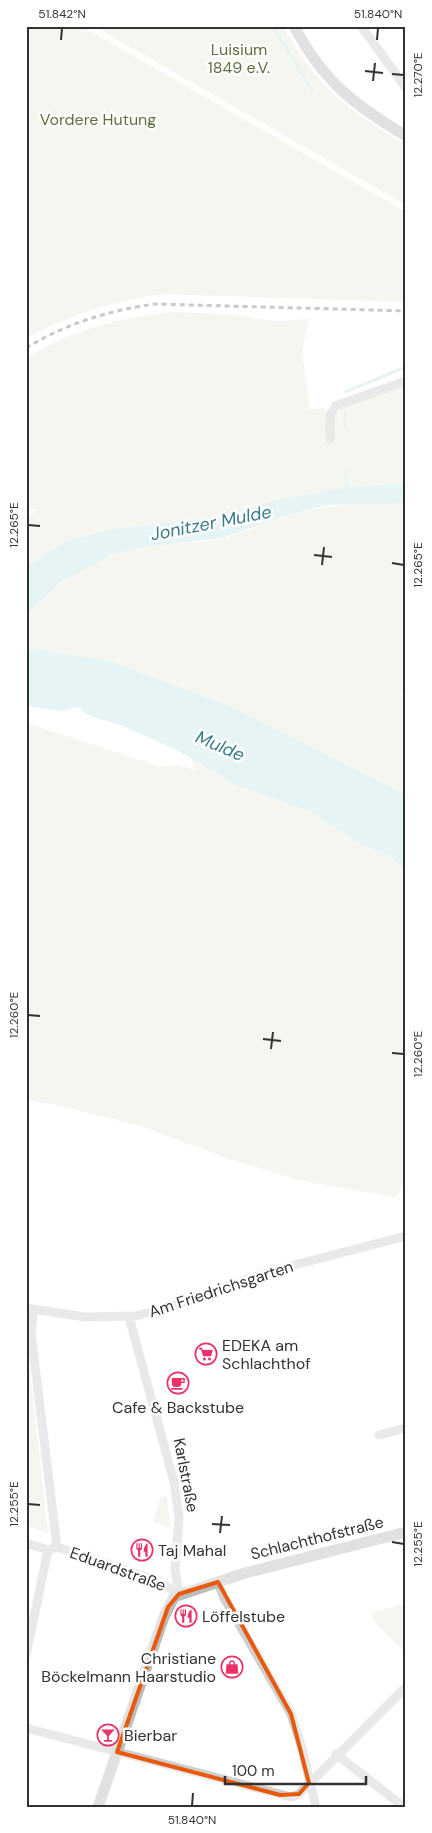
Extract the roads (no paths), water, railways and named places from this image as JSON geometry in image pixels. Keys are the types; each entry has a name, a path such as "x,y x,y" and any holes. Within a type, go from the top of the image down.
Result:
{"main road":[{"path":"294,26 319,67 339,90 371,114 406,136"},
{"name":"Schlachthofstraße","path":"179,1594 245,1573 406,1532"},
{"path":"98,1807 168,1607 179,1594"}],"street":[{"path":"361,26 406,88"},
{"path":"330,439 330,417 335,406 406,380"},
{"name":"Am Friedrichsgarten","path":"57,1547 31,1332 30,1309 85,1317 129,1316 167,1308 283,1267 406,1236"},
{"name":"Karlstraße","path":"129,1316 174,1482 179,1518 175,1574 179,1594"},
{"path":"379,1435 406,1428"},
{"name":"Eduardstraße","path":"26,1543 48,1550 57,1547 158,1581 179,1594"},
{"path":"26,1655 48,1550"},
{"path":"218,1582 224,1598 290,1714 302,1748 316,1807"},
{"path":"26,1728 291,1797 299,1794 336,1754 406,1687"},
{"path":"336,1754 404,1807"}],"water":[{"name":"Jonitzer Mulde","path":"406,483 406,503 328,505 281,517 223,538 143,547 111,555 61,582 26,614 26,567 64,542 108,530 223,516 276,500 348,487"},
{"name":"Mulde","path":"26,648 110,661 233,707 406,795 406,870 387,854 360,844 311,812 235,785 177,750 123,726 87,715 79,707 61,711 26,706"}],"waterway":[{"path":"272,26 312,90"},
{"path":"345,392 406,367"},
{"path":"345,411 345,427"},
{"path":"346,471 347,490"}],"railway":[{"path":"26,348 41,339 88,319 121,310 155,304 406,311"}],"place":[{"name":"EDEKA am Schlachthof","path":"206,1354"},
{"name":"Cafe & Backstube","path":"178,1383"},
{"name":"Taj Mahal","path":"142,1550"},
{"name":"Löffelstube","path":"186,1616"},
{"name":"Christiane Böckelmann Haarstudio","path":"232,1667"},
{"name":"Bierbar","path":"108,1735"}],"park label":[{"name":"Luisium 1849 e.V.","path":"239,58"},
{"name":"Vordere Hutung","path":"98,119"}]}
